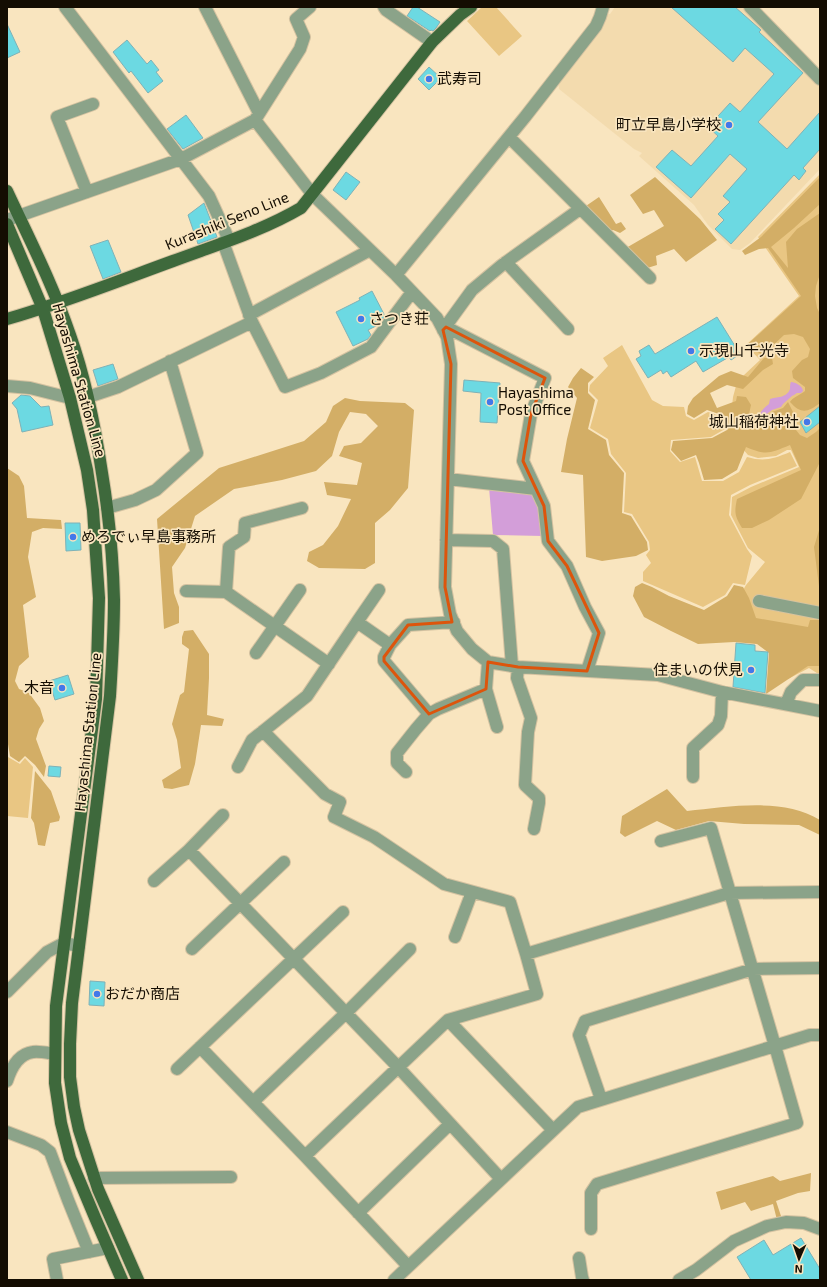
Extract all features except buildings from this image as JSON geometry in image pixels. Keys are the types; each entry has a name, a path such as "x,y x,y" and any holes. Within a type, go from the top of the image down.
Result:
{"main road":[{"name":"Kurashiki Seno Line","path":"7,319 43,309 226,241 282,219 301,208 313,195 432,42 470,7"},
{"name":"Hayashima Station Line","path":"7,191 13,218 58,303 70,335 88,397 97,440 108,508 114,600 110,696 72,1003 70,1077 79,1130 94,1178 138,1280"},
{"name":"Hayashima Station Line","path":"7,224 43,309 70,398 88,477 93,510 100,598 96,699 56,1006 55,1082 61,1123 70,1158 122,1280"}],"street":[{"path":"65,7 209,196 226,241 251,318 285,387 321,374 371,347 412,292"},
{"path":"205,7 257,117 313,195 396,275 445,328 545,378 531,414 523,461 544,506 548,541 567,566 585,607 599,633 587,671"},
{"path":"13,218 180,159 257,117 300,49 304,37 296,19 296,12 310,7"},
{"path":"384,7 386,10 432,42"},
{"path":"396,275 509,137 596,26 603,7"},
{"path":"750,7 820,79"},
{"path":"88,192 57,117 92,104"},
{"path":"509,137 650,278"},
{"path":"580,209 506,262 472,290 445,328 451,364 445,587 450,614 457,631 472,649 488,662 515,667 658,675 722,692 820,711"},
{"path":"88,397 118,387 170,361 251,318 370,250"},
{"path":"506,262 568,329"},
{"path":"108,508 135,500 156,490 197,453 170,361"},
{"path":"7,386 30,388 70,398"},
{"path":"448,479 536,489"},
{"path":"226,592 229,547 244,537 245,523 302,508"},
{"path":"446,540 493,540 503,548 515,667 517,678 531,718 528,732 525,785 538,798 539,803 534,829"},
{"path":"256,653 300,590"},
{"path":"238,767 252,740 307,696 379,590"},
{"path":"186,592 226,592 329,664"},
{"path":"759,601 820,613"},
{"path":"357,622 390,645"},
{"path":"429,714 384,661 384,657 390,645 408,625 454,622"},
{"path":"488,662 486,689 497,727"},
{"path":"786,704 791,692 803,680 820,680"},
{"path":"406,772 397,763 397,753 429,714 486,689"},
{"path":"694,777 692,748 718,725 722,692"},
{"path":"263,731 325,794 340,802 334,816 374,837 444,884 510,902 537,994 448,1020 305,1156"},
{"path":"154,881 189,850 223,815"},
{"path":"591,1229 591,1193 597,1184 797,1123 711,828 660,841"},
{"path":"189,850 398,1067 501,1179"},
{"path":"192,949 284,862"},
{"path":"455,937 472,892"},
{"path":"526,954 729,893 820,892"},
{"path":"177,1069 343,912"},
{"path":"7,992 47,952 64,944 79,946"},
{"path":"253,1102 410,949"},
{"path":"601,1099 579,1035 585,1021 753,969 820,968"},
{"path":"448,1020 553,1130"},
{"path":"394,1280 578,1107 775,1046 810,1036 820,1035"},
{"path":"200,1047 408,1266"},
{"path":"7,1081 16,1061 24,1054 33,1051 55,1054"},
{"path":"358,1212 450,1124"},
{"path":"7,1132 41,1145 50,1152 89,1252"},
{"path":"94,1178 231,1177"},
{"path":"680,1280 734,1242 767,1226 786,1222 804,1223 820,1229"},
{"path":"57,1280 53,1259 108,1248"},
{"path":"579,1258 583,1280"}],"highlighted area":[{"path":"446,327 545,378 531,414 523,461 544,506 548,541 567,566 599,633 587,671 518,667 488,662 486,689 429,714 384,661 384,657 408,625 452,622 445,587 451,364 443,330"}],"shaded area":[{"path":"482,7 496,7 522,36 499,56 467,21"},
{"path":"615,7 746,7 820,87 820,169 750,243 740,250 732,249 708,225 694,205 639,156 642,153 634,149 559,89 558,80 606,14 610,14"},
{"path":"820,174 820,675 809,668 788,679 771,652 734,606 746,585 765,562 748,548 731,515 732,497 751,487 799,467 791,450 787,450 776,456 758,458 748,455 735,440 731,416 736,386 743,376 760,360 746,345 799,296 758,237"},
{"path":"655,177 700,219 717,240 686,262 674,249 656,256 657,265 644,269 626,248 664,226 654,210 643,214 630,195"},
{"path":"819,178 820,204 771,247 788,268 786,242 797,229 820,213 820,274 816,286 815,296 817,308 820,314 820,403 811,409 804,411 798,409 790,402 805,391 805,387 793,378 792,371 802,360 808,357 810,349 803,337 794,334 784,335 768,350 761,354 754,350 749,343 801,296 768,248 759,249 745,255 742,251 761,237"},
{"path":"599,197 616,224 621,222 626,229 620,233 613,230 607,232 583,208"},
{"path":"622,345 652,400 663,406 684,407 686,416 694,420 708,412 726,418 725,429 711,437 671,440 670,451 680,462 695,457 702,481 723,481 739,472 747,457 768,459 790,452 797,466 750,485 731,495 729,515 752,556 745,585 733,583 725,595 703,607 643,581 643,572 651,563 646,555 650,550 649,542 632,514 624,512 626,473 611,454 608,439 590,428 598,400 589,391 590,385 608,366 603,358"},
{"path":"764,358 772,358 773,364 763,370 743,389 727,385 710,393 717,408 736,401 737,396 746,397 751,405 749,414 760,422 772,412 783,408 788,402 794,414 790,430 796,430 800,435 807,438 820,428 820,462 801,499 769,520 752,528 742,528 736,514 737,499 801,470 790,445 768,452 759,452 746,447 737,470 722,479 704,480 696,455 681,461 671,450 673,441 712,438 727,430 728,417 707,410 694,418 687,414 688,406 693,398 719,376 731,371 748,377"},
{"path":"581,368 594,377 588,383 588,393 595,400 588,429 606,440 609,455 624,473 622,513 631,516 647,542 648,550 636,556 602,561 586,557 583,475 561,472 577,398 568,387"},
{"path":"791,382 802,387 803,391 792,396 781,407 772,410 760,419 760,414 769,404 770,399 781,397 789,392"},
{"path":"345,398 360,401 405,403 414,410 408,488 390,510 375,523 375,563 365,569 319,568 307,561 309,552 323,545 338,526 351,499 327,495 324,482 357,485 362,463 339,456 344,446 361,443 378,426 366,414 350,412 339,432 332,456 316,471 282,480 234,489 195,516 185,548 172,567 174,593 179,607 179,623 164,629 157,519 219,468 304,441 326,422 333,406"},
{"path":"7,468 19,476 24,486 27,518 61,520 62,529 43,528 32,532 28,557 36,597 23,605 29,657 19,666 15,681 19,689 29,693 40,708 44,721 39,729 36,739 46,766 44,777 35,765 25,756 19,762 10,756 7,738"},
{"path":"489,487 534,493 540,508 543,536 493,535"},
{"path":"820,527 820,594 814,547"},
{"path":"642,583 704,610 727,596 734,585 743,587 749,598 756,618 808,627 810,620 820,620 820,666 808,666 766,694 769,653 757,644 734,642 698,644 644,617 633,596 635,587"},
{"path":"193,630 209,654 207,715 224,719 222,726 201,725 195,764 189,785 172,789 164,788 162,780 181,768 177,740 172,724 180,695 184,692 189,649 182,644 182,637 184,631"},
{"path":"7,749 8,757 20,764 25,758 33,767 28,818 7,816"},
{"path":"35,771 51,791 60,817 59,821 50,823 45,846 38,845 34,823 31,818"},
{"path":"667,789 687,811 755,805 790,808 820,820 820,835 799,825 744,824 709,821 676,830 657,821 625,837 620,833 622,816"},
{"path":"811,1173 810,1191 798,1193 776,1201 782,1219 777,1220 773,1204 751,1211 745,1202 721,1210 716,1192 773,1176 780,1181"}],"place":[{"name":"武寿司","path":"429,79"},
{"name":"町立早島小学校","path":"729,125"},
{"name":"さつき荘","path":"361,319"},
{"name":"示現山千光寺","path":"691,351"},
{"name":"Hayashima Post Office","path":"490,402"},
{"name":"城山稲荷神社","path":"807,422"},
{"name":"めろでぃ早島事務所","path":"73,537"},
{"name":"住まいの伏見","path":"751,670"},
{"name":"木音","path":"62,688"},
{"name":"おだか商店","path":"97,994"}]}
